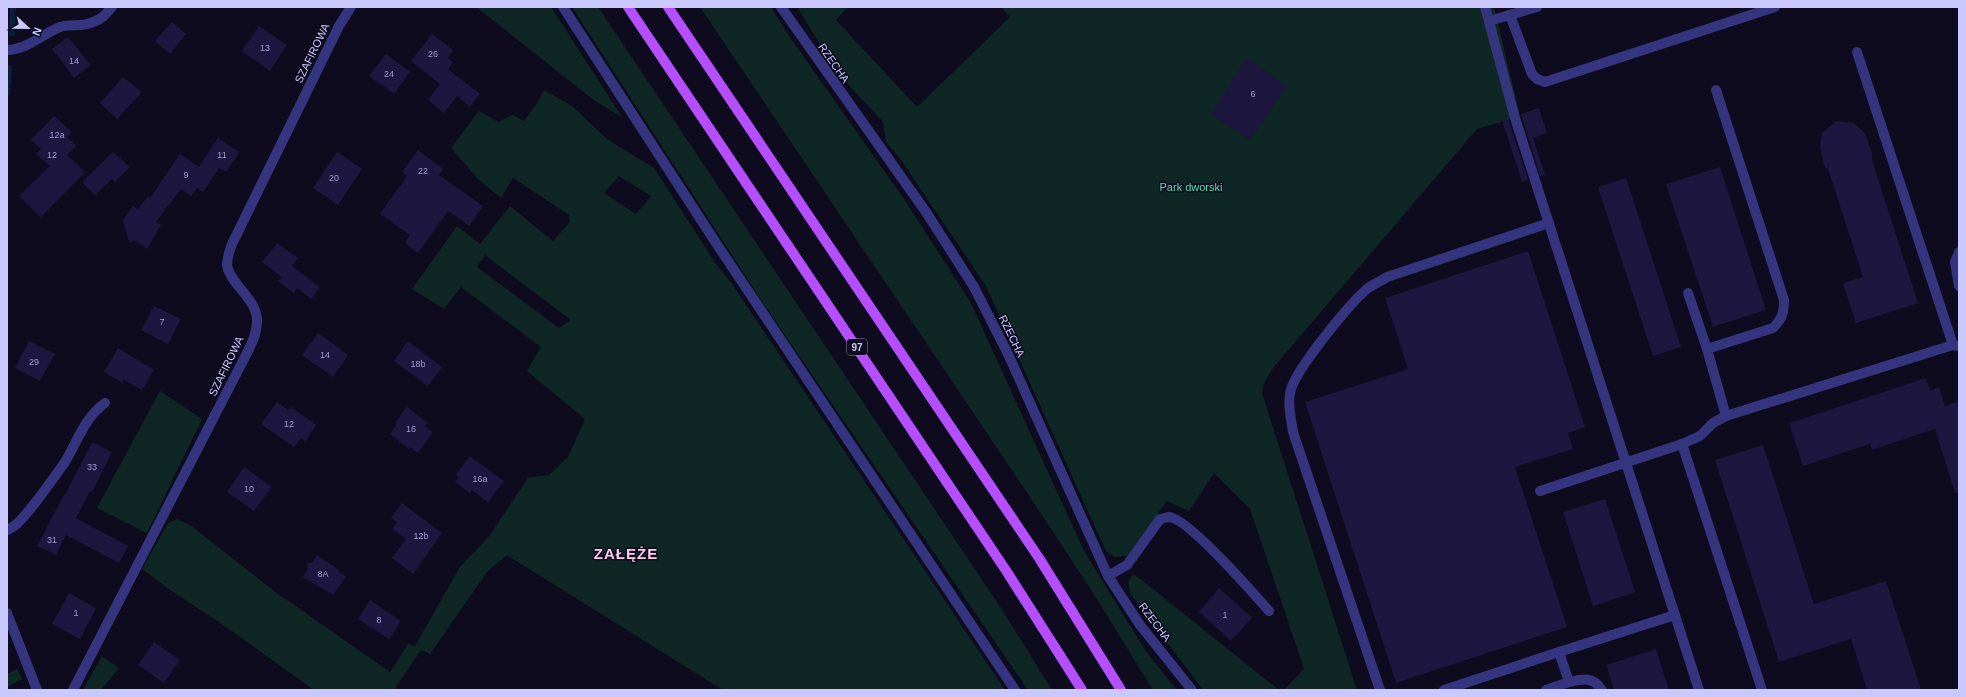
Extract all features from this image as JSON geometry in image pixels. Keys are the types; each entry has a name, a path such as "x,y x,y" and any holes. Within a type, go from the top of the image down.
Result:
{"main road":[{"name":"97","path":"628,7 1003,566 1082,690"},
{"path":"668,7 1039,558 1121,690"}],"street":[{"path":"7,50 17,50 44,34 61,27 92,23 104,16 112,7"},
{"name":"SZAFIROWA","path":"73,690 247,353 255,333 257,320 255,309 227,266 228,255 331,41 351,7"},
{"path":"563,7 720,250 1015,690"},
{"name":"RZECHA","path":"781,7 926,212 974,287 1008,354 1108,576 1140,625 1192,690"},
{"path":"1485,7 1515,118 1699,690"},
{"path":"1489,21 1537,7"},
{"path":"1510,15 1532,74 1537,79 1545,82 1773,7"},
{"path":"1540,491 1682,444 1700,436 1713,423 1726,416 1956,346 1857,52"},
{"path":"1707,349 1773,328 1781,320 1784,311 1784,300 1716,90"},
{"path":"1380,690 1293,432 1289,408 1290,391 1296,376 1347,310 1368,288 1386,277 1548,223"},
{"path":"1959,252 1955,262 1959,286"},
{"path":"1688,293 1707,349 1726,416"},
{"path":"7,530 14,527 32,507 65,461 97,408 104,403"},
{"path":"1682,444 1762,690"},
{"path":"1108,576 1127,565 1160,519 1170,517 1182,523 1231,567 1269,611"},
{"path":"7,613 37,690"},
{"path":"1444,690 1675,615"},
{"path":"1558,652 1568,682"},
{"path":"1546,690 1568,682 1586,678 1599,685 1602,690"}],"green space":[{"path":"476,7 551,7 622,117 595,101"},
{"path":"572,7 598,7 1001,608 1052,690 1028,690 765,306"},
{"path":"700,7 771,7 789,36 904,199 971,303 1084,551 1147,653 1177,690 1153,690 1095,596 1040,512"},
{"name":"Park dworski","path":"797,7 848,7 836,20 917,107 1010,17 1001,7 1494,7 1520,116 1477,129 1273,368 1264,383 1262,393 1357,690 1284,690 1304,669 1250,509 1214,473 1189,511 1167,501 1127,556 1114,557 1106,551 986,286 901,160 886,142 883,122 840,76"},
{"path":"544,90 572,106 607,139 654,168 714,261 732,284 1005,690 723,690 507,555 487,572 430,654 421,650 394,690 314,690 142,569 168,523 177,519 190,525 274,591 390,672 408,644 415,646 460,567 490,535 528,478 549,475 568,457 585,419 527,371 541,347 461,287 444,309 412,289 457,226 480,244 510,206 553,241 570,222 569,215 513,178 501,198 478,179 451,148 479,111 498,122 513,115 524,121 538,102","holes":["619,176 651,196 636,214 604,193","485,255 571,320 559,328 477,267"]},
{"path":"160,391 202,419 147,533 97,508"},
{"path":"1133,574 1279,690 1203,690 1131,595 1128,582"},
{"path":"102,656 119,668 101,690 83,690"},
{"path":"17,669 22,679 7,687 7,674"}],"building":[{"path":"172,22 186,34 170,54 155,41"},
{"path":"259,26 287,45 270,71 242,51"},
{"path":"432,34 453,50 448,58 453,62 448,69 480,94 470,107 457,96 444,113 428,100 440,84 411,61"},
{"path":"68,37 91,65 74,78 52,49"},
{"path":"386,54 410,72 394,94 369,76"},
{"path":"1247,58 1287,86 1250,140 1211,114"},
{"path":"123,77 142,92 117,119 100,103"},
{"path":"1539,108 1547,133 1533,138 1545,175 1540,176 1521,114"},
{"path":"54,116 72,132 67,137 76,146 67,155 85,172 41,217 19,196 50,166 36,154 41,149 31,140"},
{"path":"1508,118 1528,180 1522,182 1502,120"},
{"path":"1836,121 1854,123 1865,133 1872,153 1872,160 1918,303 1856,323 1843,283 1863,277 1828,169 1825,168 1820,147 1822,133"},
{"path":"218,138 239,152 226,172 219,168 203,192 197,188 191,196 181,189 156,222 161,225 147,249 136,241 129,242 123,220 133,206 138,209 148,196 150,198 180,154 199,167"},
{"path":"418,150 443,169 439,175 483,206 469,226 448,211 418,253 405,243 410,235 380,214 407,176 402,172"},
{"path":"113,152 130,167 115,182 112,179 95,195 82,182"},
{"path":"337,152 362,169 338,205 313,188"},
{"path":"1720,167 1766,310 1713,327 1666,184"},
{"path":"1626,178 1681,347 1653,356 1598,187"},
{"path":"277,243 298,258 292,266 320,287 311,299 297,288 294,293 278,281 282,277 262,262"},
{"path":"1528,251 1585,427 1568,433 1573,449 1515,467 1567,627 1396,683 1305,402 1408,369 1385,298"},
{"path":"154,306 181,319 168,344 141,330"},
{"path":"318,333 348,355 333,377 302,355"},
{"path":"29,341 55,354 40,381 15,368"},
{"path":"408,341 442,367 428,386 394,361"},
{"path":"118,348 154,370 142,390 124,380 122,383 104,372"},
{"path":"1926,378 1930,391 1939,387 1945,406 1959,401 1959,492 1955,493 1935,429 1872,450 1870,444 1803,466 1789,423"},
{"path":"277,402 288,410 291,407 316,425 305,441 301,438 294,447 261,424"},
{"path":"407,407 428,423 425,426 433,432 418,453 410,447 409,449 390,434 397,424 395,423"},
{"path":"92,442 112,452 92,492 90,491 76,518 128,546 119,563 66,535 56,555 37,546"},
{"path":"1763,445 1814,604 1886,581 1921,690 1867,690 1851,639 1779,662 1715,460"},
{"path":"470,456 504,481 488,502 472,490 470,493 455,482 459,477 456,474"},
{"path":"244,467 272,487 254,511 227,492"},
{"path":"1605,499 1635,592 1593,606 1563,512"},
{"path":"402,503 442,533 413,574 392,558 406,539 392,529 397,522 391,518"},
{"path":"317,555 339,570 338,571 346,577 333,595 303,577 308,569 307,564 312,562"},
{"path":"1219,588 1252,618 1231,641 1199,612"},
{"path":"69,593 96,608 80,639 52,624"},
{"path":"370,600 401,621 389,639 358,619"},
{"path":"154,642 180,660 164,683 138,665"},
{"path":"1656,649 1669,690 1614,690 1606,665"}],"waterway":[{"path":"12,33 13,7"},
{"path":"7,93 9,68"}],"district":[{"name":"ZAŁĘŻE","path":"626,554"}]}
